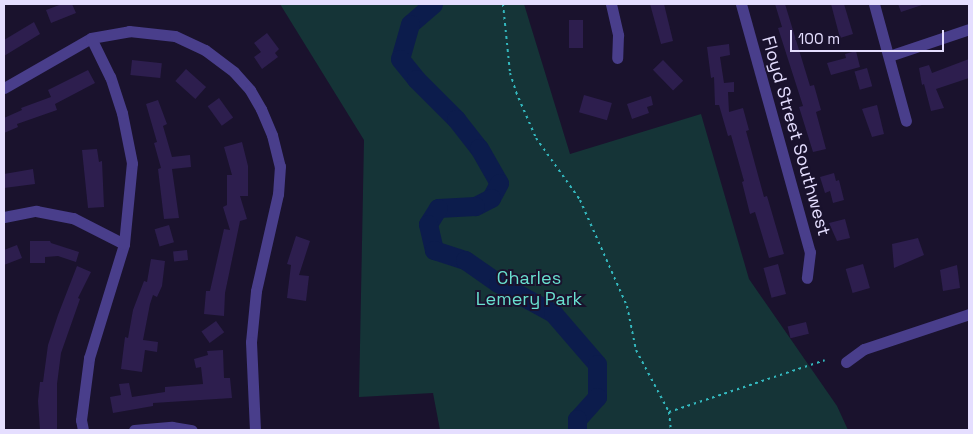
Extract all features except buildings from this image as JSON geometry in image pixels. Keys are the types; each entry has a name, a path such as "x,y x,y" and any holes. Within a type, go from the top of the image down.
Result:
{"street":[{"path":"611,4 618,35 617,58"},
{"name":"Floyd Street Southwest","path":"741,4 810,252 807,278"},
{"path":"874,4 906,121"},
{"path":"889,56 969,29"},
{"path":"4,88 91,38 129,31 174,36 205,50 234,72 250,90 268,126 280,166 278,194 256,292 252,333 255,430"},
{"path":"83,430 81,420 89,358 124,244 132,164 122,113 110,77 91,38"},
{"path":"4,217 36,211 73,218 124,244"},
{"path":"846,362 864,349 969,314"},
{"path":"134,430 172,427 192,430"}],"path":[{"path":"503,4 510,72 516,92 536,138 580,200 626,306 636,350 669,412 671,430"},
{"path":"669,412 826,360"}],"green space":[{"name":"Charles Lemery Park","path":"280,4 524,4 570,154 701,114 749,279 837,406 848,430 440,430 433,393 359,397 364,140"}],"waterway":[{"path":"433,4 410,24 400,59 416,79 456,119 479,148 499,183 491,198 475,206 438,208 428,224 434,250 465,260 498,283 553,313 597,364 597,397 577,419 577,430"}]}
